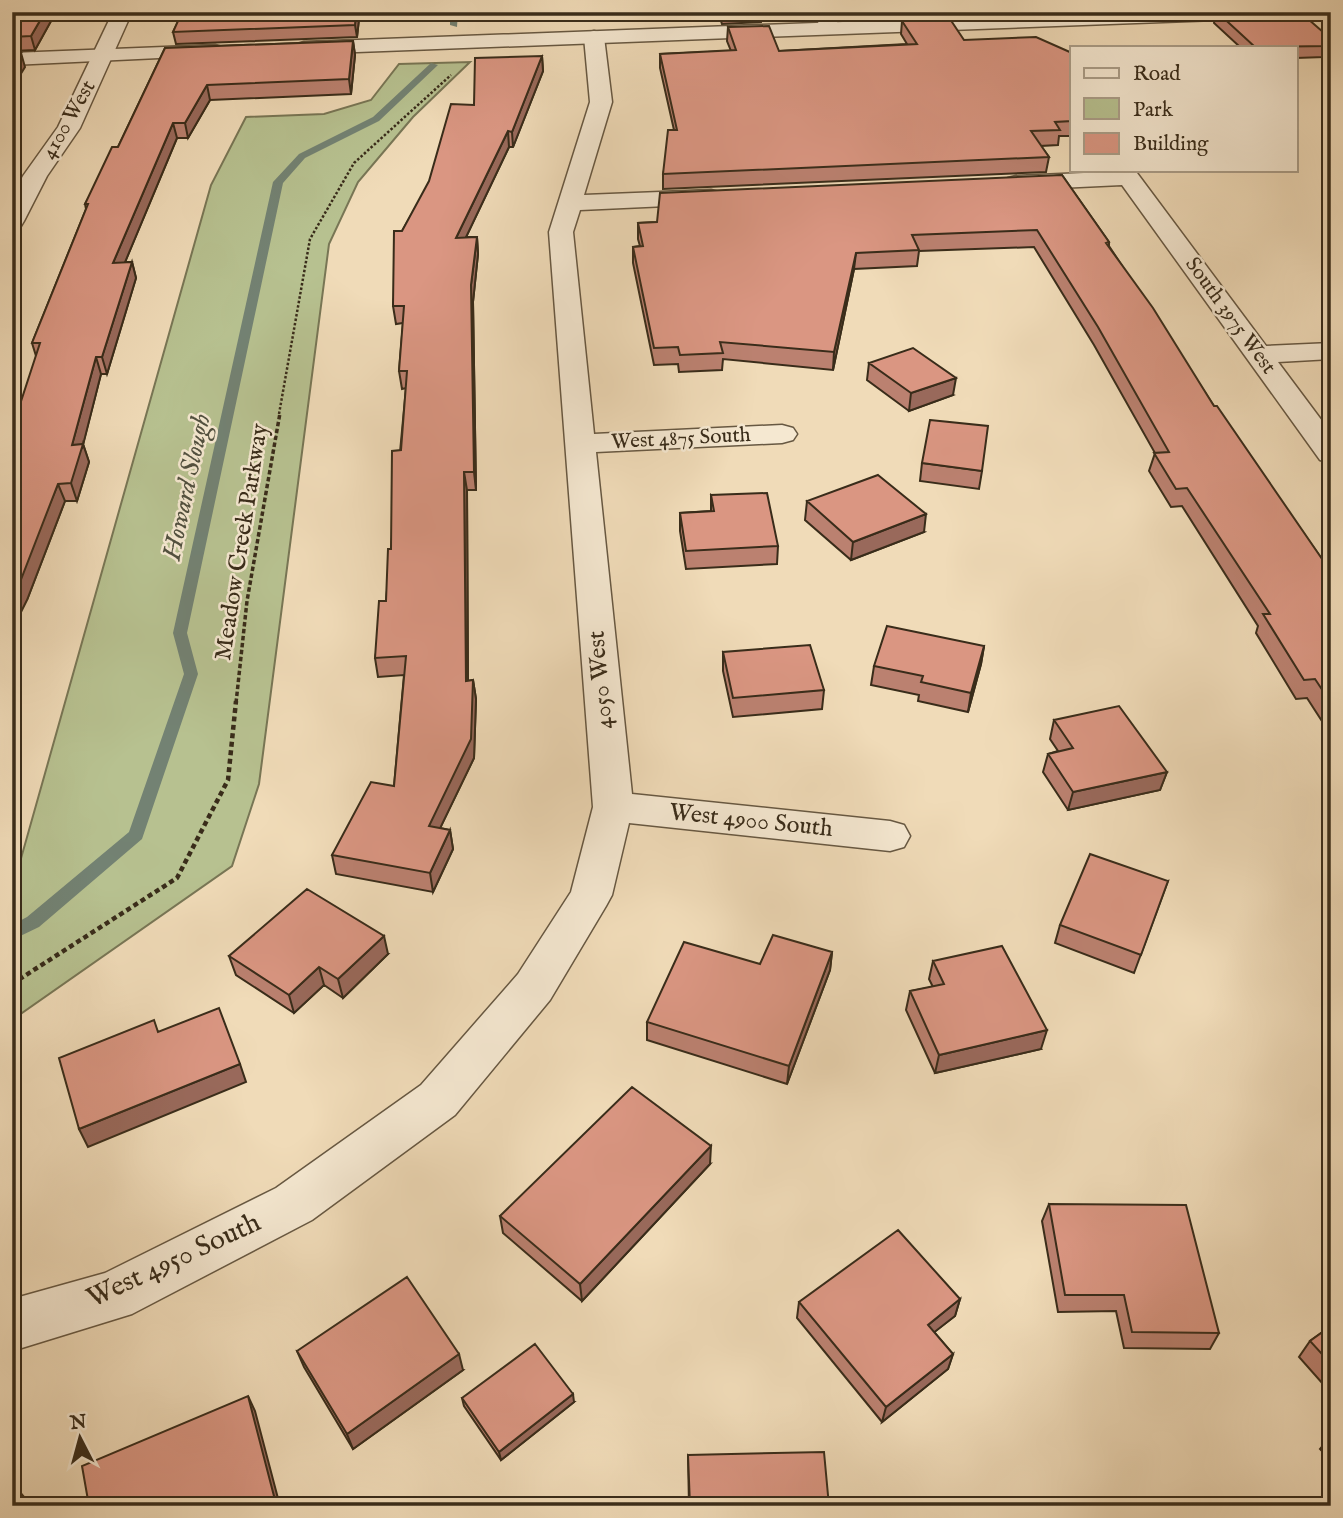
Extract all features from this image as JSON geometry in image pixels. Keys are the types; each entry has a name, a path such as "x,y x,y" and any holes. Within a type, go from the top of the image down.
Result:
{"street":[{"name":"4100 West","path":"12,221 35,176 69,128 123,12"},
{"path":"288,49 594,37 826,20 1270,12"},
{"name":"4050 West","path":"294,1204 438,1100 534,987 591,895 613,807 561,232 601,102 594,37"},
{"path":"12,59 232,51"},
{"name":"South 3975 West","path":"992,184 1129,178 1331,454"},
{"path":"570,203 731,196"},
{"path":"1259,355 1331,351"},
{"name":"West 4875 South","path":"580,444 782,434"},
{"name":"West 4900 South","path":"613,807 890,836"},
{"name":"West 4950 South","path":"12,1325 113,1296 294,1204"}],"path":[{"name":"Meadow Creek Parkway","path":"12,984 177,878 228,780 247,601 310,239 354,163 454,73"}],"green space":[{"path":"470,62 413,117 358,182 329,244 259,784 232,866 12,1020 12,868 20,862 211,185 246,117 324,114 371,100 399,64"}],"building":[{"path":"12,12 45,12 31,36 12,37"},
{"path":"182,12 356,12 355,25 173,32"},
{"path":"1217,12 1300,12 1331,39 1331,43 1325,43 1328,46 1254,46"},
{"path":"950,19 964,40 1036,37 1070,52 1070,121 1055,122 1060,130 1031,131 1049,157 663,174 668,130 677,130 660,54 736,50 728,27 769,26 779,51 917,44 902,21"},
{"path":"353,41 349,79 207,85 185,123 173,123 113,263 132,262 102,357 96,357 72,445 83,444 71,483 58,484 12,597 12,429 40,343 32,343 88,204 85,204 112,147 118,147 165,48"},
{"path":"12,53 21,53 12,67"},
{"path":"542,56 512,132 508,131 456,238 477,237 471,285 474,472 464,472 466,681 473,680 471,739 429,826 450,830 430,873 332,855 371,782 394,786 406,656 375,658 379,601 386,601 388,549 391,549 392,451 401,450 407,371 399,371 404,306 393,306 394,231 402,231 429,181 451,104 474,105 475,58"},
{"path":"1062,175 1153,308 1214,406 1217,406 1331,572 1331,703 1315,679 1304,680 1263,614 1270,614 1187,488 1176,489 1154,453 1169,452 1098,327 1037,230 912,235 919,250 856,253 834,352 720,342 723,353 680,355 678,347 654,348 633,247 643,246 638,223 657,222 660,193"},
{"path":"913,348 956,378 911,393 869,363"},
{"path":"930,420 988,426 982,471 922,463"},
{"path":"878,475 926,514 853,542 807,501"},
{"path":"767,493 778,546 686,551 680,513 714,511 711,495"},
{"path":"887,626 984,646 971,693 921,682 923,676 874,666"},
{"path":"810,645 824,690 733,698 723,652"},
{"path":"1119,706 1167,772 1073,792 1048,754 1073,748 1054,720"},
{"path":"1090,854 1168,881 1141,955 1060,925"},
{"path":"307,889 384,936 338,979 319,967 289,995 229,956"},
{"path":"773,935 832,952 789,1066 647,1022 684,942 760,964"},
{"path":"1002,946 1047,1030 939,1055 910,991 944,984 933,961"},
{"path":"219,1008 240,1064 79,1129 59,1058 154,1020 158,1032"},
{"path":"632,1087 711,1146 580,1284 500,1216"},
{"path":"1049,1204 1186,1205 1219,1333 1132,1332 1124,1295 1065,1295"},
{"path":"898,1230 960,1299 928,1325 953,1354 886,1407 799,1302"},
{"path":"407,1277 459,1354 347,1434 297,1351"},
{"path":"1331,1326 1331,1364 1310,1341"},
{"path":"535,1344 573,1394 499,1452 462,1398"},
{"path":"248,1396 275,1500 262,1506 89,1506 82,1466"},
{"path":"824,1452 829,1506 690,1506 688,1455"}],"waterway":[{"name":"Howard Slough","path":"454,12 454,25"},
{"name":"Howard Slough","path":"12,933 33,922 136,835 191,674 180,633 278,182 302,156 376,119 434,65"}]}
